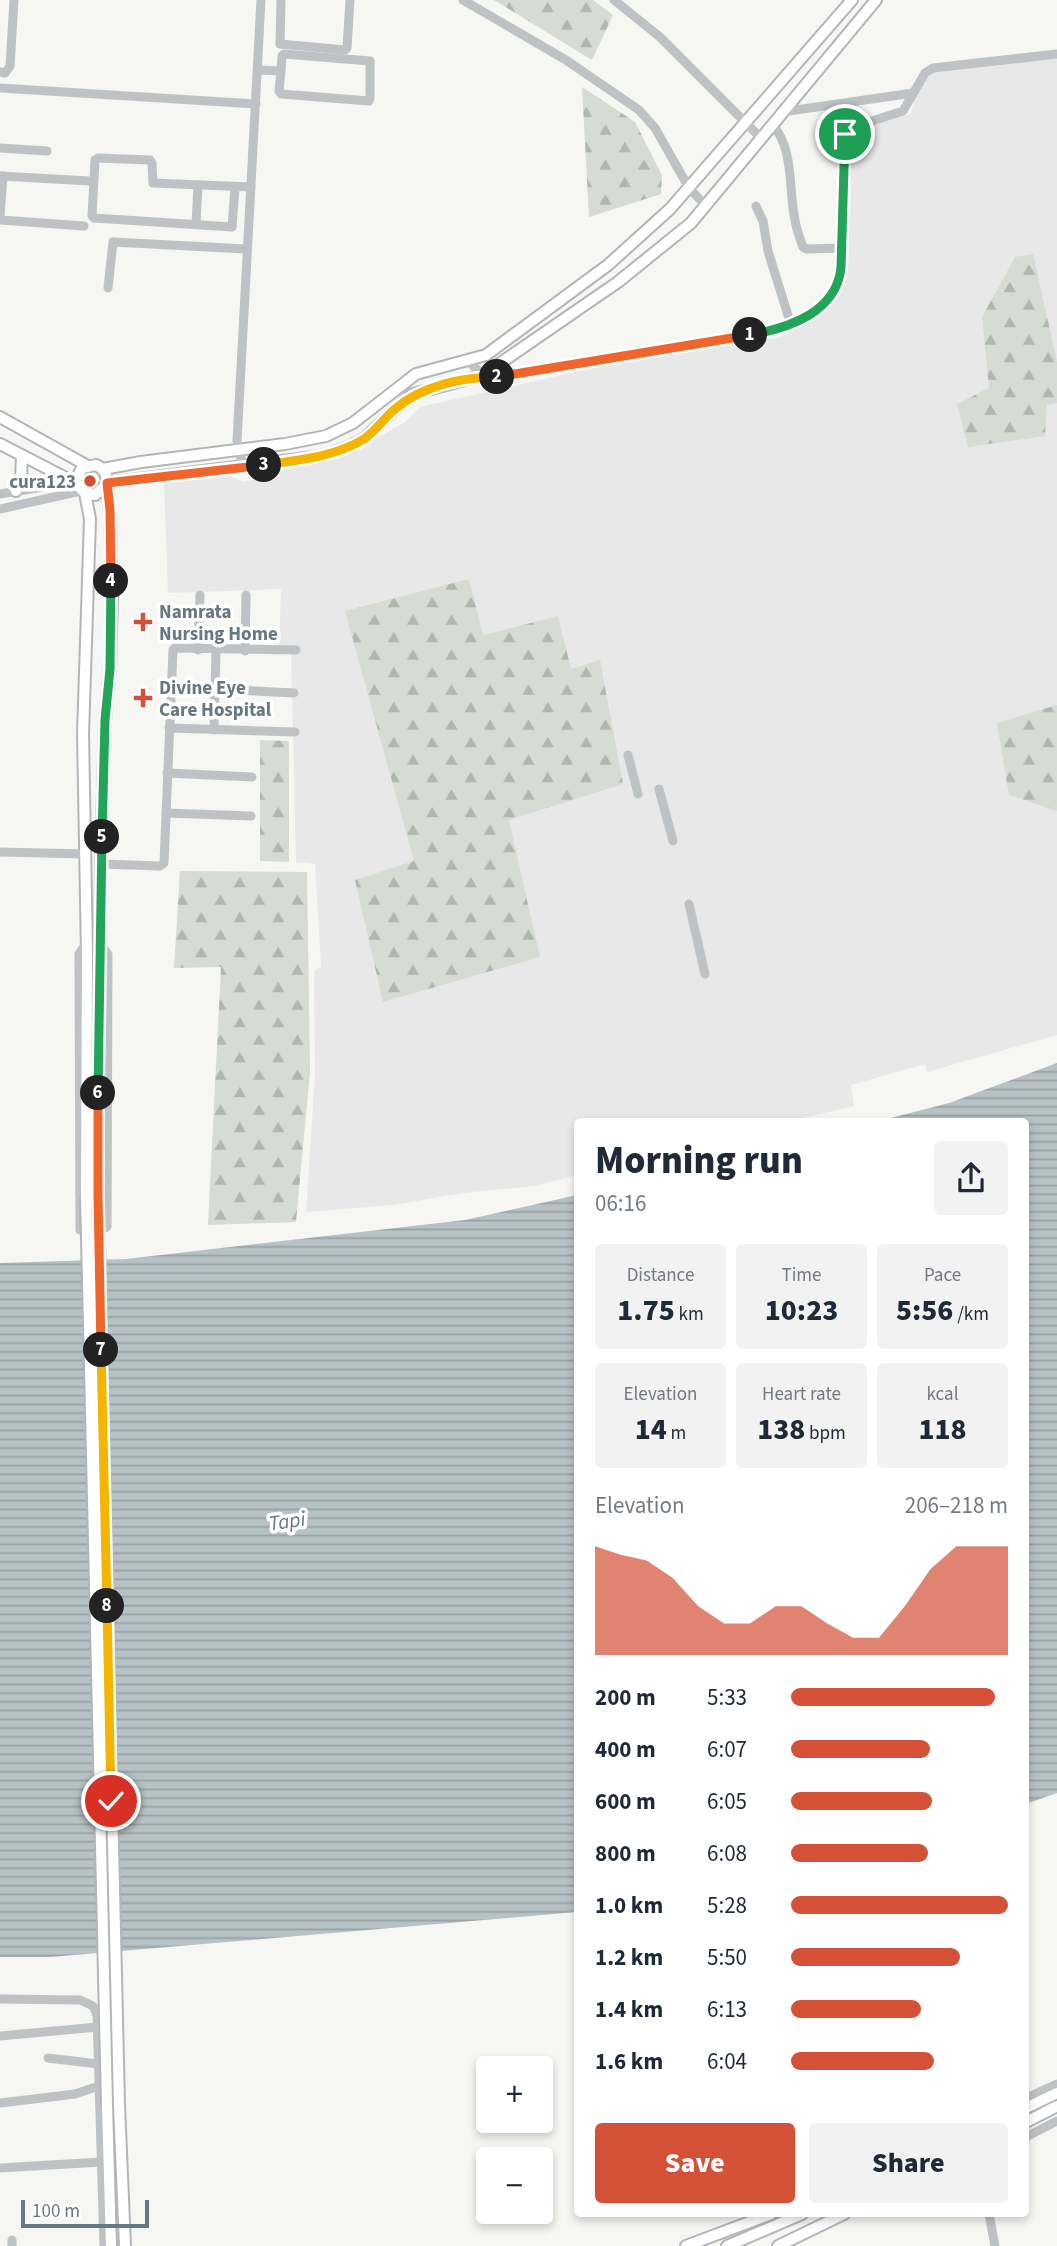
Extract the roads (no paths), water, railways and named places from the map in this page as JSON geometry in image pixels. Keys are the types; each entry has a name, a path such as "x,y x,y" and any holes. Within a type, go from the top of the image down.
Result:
{"main road":[{"path":"103,470 141,462 285,444 326,436 353,423 416,374 486,355 608,265 670,209 852,0"},
{"path":"0,444 80,487 100,493 106,484 323,456 350,446 365,438 413,394 483,375 618,282 691,223 876,0"},
{"path":"0,418 86,466 96,465 103,470 107,475 110,510 112,600 105,720 92,1195 125,2246"},
{"path":"16,491 21,478 22,457"},
{"path":"86,466 79,472 80,487 90,519 83,734 111,2246"},
{"path":"86,854 101,859"},
{"path":"1029,2107 1057,2093"},
{"path":"1029,2120 1057,2106"},
{"path":"686,2246 763,2217"},
{"path":"727,2246 795,2217"},
{"path":"742,2246 808,2217"},
{"path":"778,2246 839,2217"}],"street":[{"path":"0,72 5,73 10,66 14,0"},
{"path":"243,467 237,448 261,0"},
{"path":"281,0 280,44 345,50 348,48 350,0"},
{"path":"463,0 566,60 639,110 655,128 689,188 705,205"},
{"path":"618,2 660,37 761,138"},
{"path":"284,54 370,61 370,98 369,101 281,94 281,71 284,54"},
{"path":"468,360 483,375 501,377 773,331 792,325 826,302 839,279 844,141 847,129 899,113 906,108 925,73 933,68 1057,54"},
{"path":"258,70 281,71"},
{"path":"0,88 256,104"},
{"path":"782,112 913,93"},
{"path":"772,124 779,132 785,147 794,220 803,247 841,248"},
{"path":"0,148 47,151"},
{"path":"235,187 233,226 92,216 95,160 98,158 150,160 153,183 251,187"},
{"path":"84,226 0,218 2,176 90,181"},
{"path":"196,224 198,185"},
{"path":"756,206 763,221 768,251 792,325"},
{"path":"108,288 113,242 246,249"},
{"path":"0,495 58,483 80,487"},
{"path":"0,509 80,487"},
{"path":"198,650 200,595"},
{"path":"245,651 246,595"},
{"path":"101,859 163,865 172,654 175,649 296,650"},
{"path":"214,730 216,651"},
{"path":"215,688 294,693"},
{"path":"169,728 295,732"},
{"path":"628,755 638,794"},
{"path":"167,773 252,777"},
{"path":"659,789 673,841"},
{"path":"166,813 251,816"},
{"path":"0,852 86,854"},
{"path":"689,904 705,974"},
{"path":"87,942 79,954 80,1230 103,1230 107,1227 108,954 99,943"},
{"path":"0,1999 88,2002 97,2014 104,2246"},
{"path":"0,2036 98,2027"},
{"path":"48,2058 98,2064"},
{"path":"1029,2097 1057,2084"},
{"path":"0,2103 75,2094 99,2086"},
{"path":"1029,2136 1057,2122"},
{"path":"0,2168 101,2162"},
{"path":"990,2217 995,2246"}],"water":[{"path":"1057,1063 1057,1793 1029,1803 1029,1118 891,1118 949,1103"},
{"name":"Tapi","path":"574,1196 574,1912 51,1957 0,1957 0,1263 126,1259 465,1220"}],"place":[{"name":"cura123","path":"90,481"},
{"name":"Namrata Nursing Home","path":"143,622"},
{"name":"Divine Eye Care Hospital","path":"143,698"}]}
